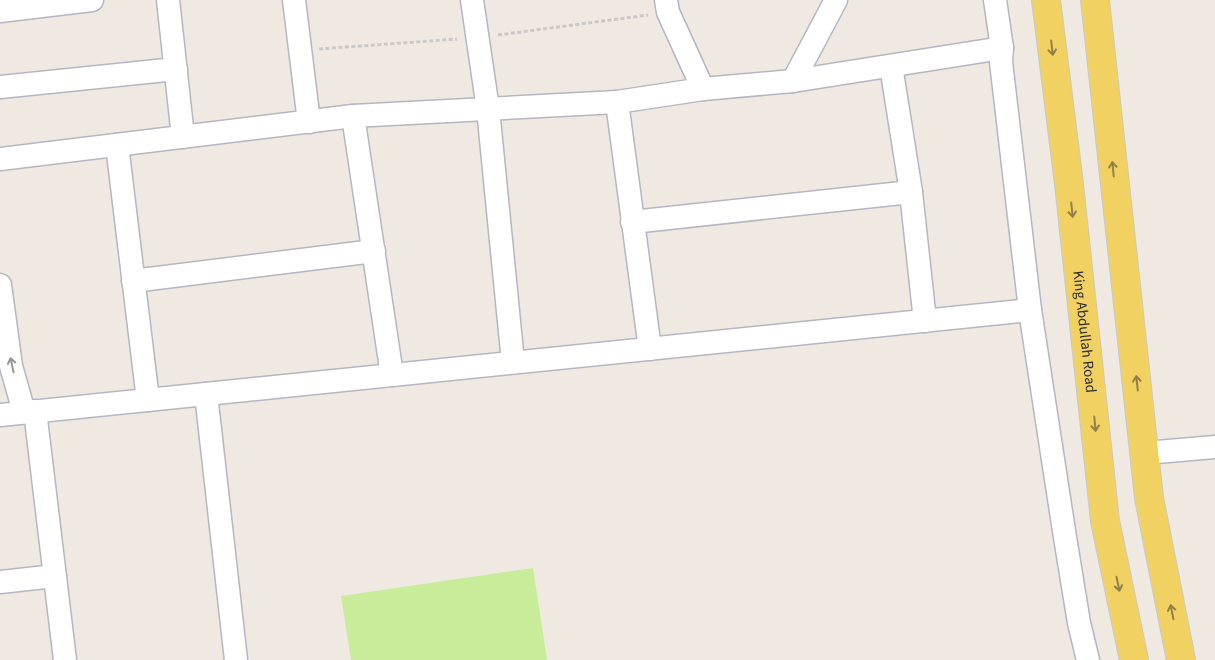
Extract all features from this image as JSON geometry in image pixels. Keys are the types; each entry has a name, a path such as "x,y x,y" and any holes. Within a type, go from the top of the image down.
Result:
{"main road":[{"name":"King Abdullah Road","path":"1046,0 1069,184 1105,521 1134,660"},
{"path":"1095,0 1149,498 1181,660"}],"street":[{"path":"0,11 92,0"},
{"path":"168,0 183,137"},
{"path":"294,0 309,122"},
{"path":"472,0 488,109 514,362"},
{"path":"666,0 668,12 703,89"},
{"path":"793,81 837,0"},
{"path":"995,0 1002,48 1001,62 1030,310 1065,540 1079,624 1088,660"},
{"path":"0,159 353,116 617,102 703,89 793,81 1002,48"},
{"path":"892,66 911,192 925,320"},
{"path":"0,87 176,69"},
{"path":"617,102 650,349"},
{"path":"353,116 392,375"},
{"path":"117,145 148,400"},
{"path":"632,222 911,192"},
{"path":"134,280 374,250"},
{"path":"0,286 11,366 30,412 55,576 65,660"},
{"path":"0,415 1030,310"},
{"path":"206,394 236,660"},
{"path":"1145,453 1215,447"},
{"path":"0,582 55,576"}],"green space":[{"path":"533,568 547,660 351,660 341,596"}]}
